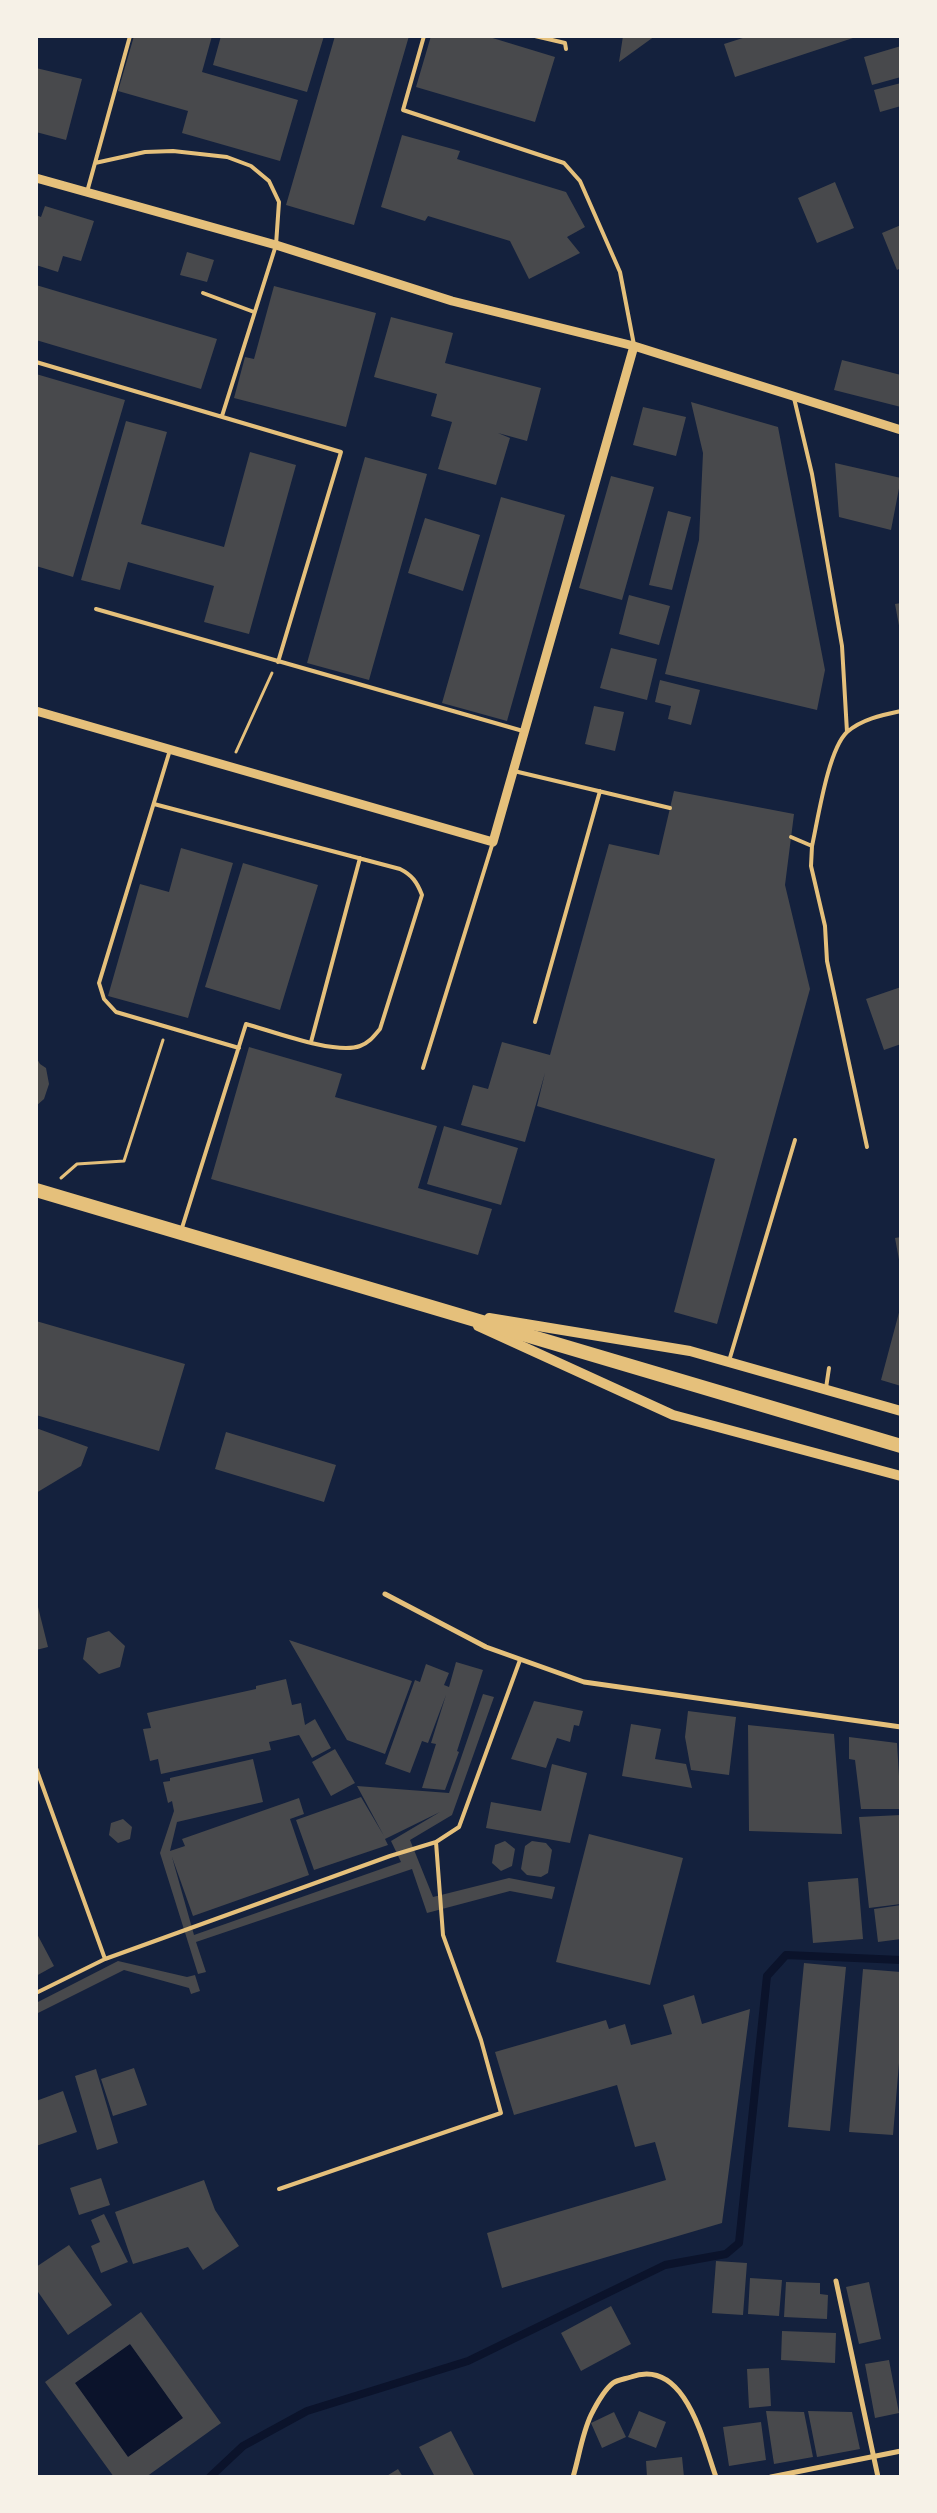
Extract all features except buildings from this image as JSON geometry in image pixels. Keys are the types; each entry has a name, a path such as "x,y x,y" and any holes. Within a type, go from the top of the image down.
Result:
{"highway":[{"path":"41,1192 901,1446"}],"main road":[{"path":"446,1311 690,1351 901,1411"},
{"path":"446,1311 673,1415 901,1476"}],"street":[{"path":"36,178 276,245 452,301 634,346 901,430"},
{"path":"36,712 492,842 514,771 603,449 634,346"},
{"path":"385,1594 486,1647 584,1682 901,1727"},
{"path":"836,2281 878,2477"},
{"path":"573,2477 591,2415 602,2397 613,2383 636,2375 660,2376 678,2387 689,2406 716,2477"},
{"path":"771,2477 874,2458 901,2451"}],"lane":[{"path":"87,192 130,36"},
{"path":"424,36 403,110 564,162 580,181 620,272 634,346"},
{"path":"535,36 565,44 566,49"},
{"path":"95,163 145,152 173,151 227,157 252,166 269,181 279,202 276,245 222,416"},
{"path":"203,293 254,312"},
{"path":"36,362 341,452 278,662"},
{"path":"793,396 812,474 842,646 847,732"},
{"path":"96,609 525,731"},
{"path":"867,1147 827,961 825,926 811,866 812,846 834,752 847,732 873,717 901,711"},
{"path":"170,749 99,983 104,999 116,1012 239,1048"},
{"path":"514,771 670,808"},
{"path":"535,1022 600,791"},
{"path":"154,804 400,869 409,874 418,883 422,895 380,1029 369,1042 358,1047 342,1048 311,1042 246,1024 181,1233"},
{"path":"791,837 812,846"},
{"path":"423,1068 492,842"},
{"path":"311,1042 360,858"},
{"path":"728,1362 795,1140"},
{"path":"826,1389 829,1368"},
{"path":"36,1993 105,1959 390,1856 436,1842 459,1826 520,1660"},
{"path":"36,1768 105,1959"},
{"path":"279,2189 501,2113 481,2040 443,1936 436,1842"}],"path":[{"path":"225,766 235,755 278,662"},
{"path":"41,1192 77,1164 124,1161 167,1027"}],"water":[{"path":"130,2344 183,2418 128,2457 75,2383"}],"waterway":[{"path":"210,2477 243,2446 307,2411 468,2361 665,2265 726,2254 739,2243 767,1976 786,1955 901,1960"}]}
